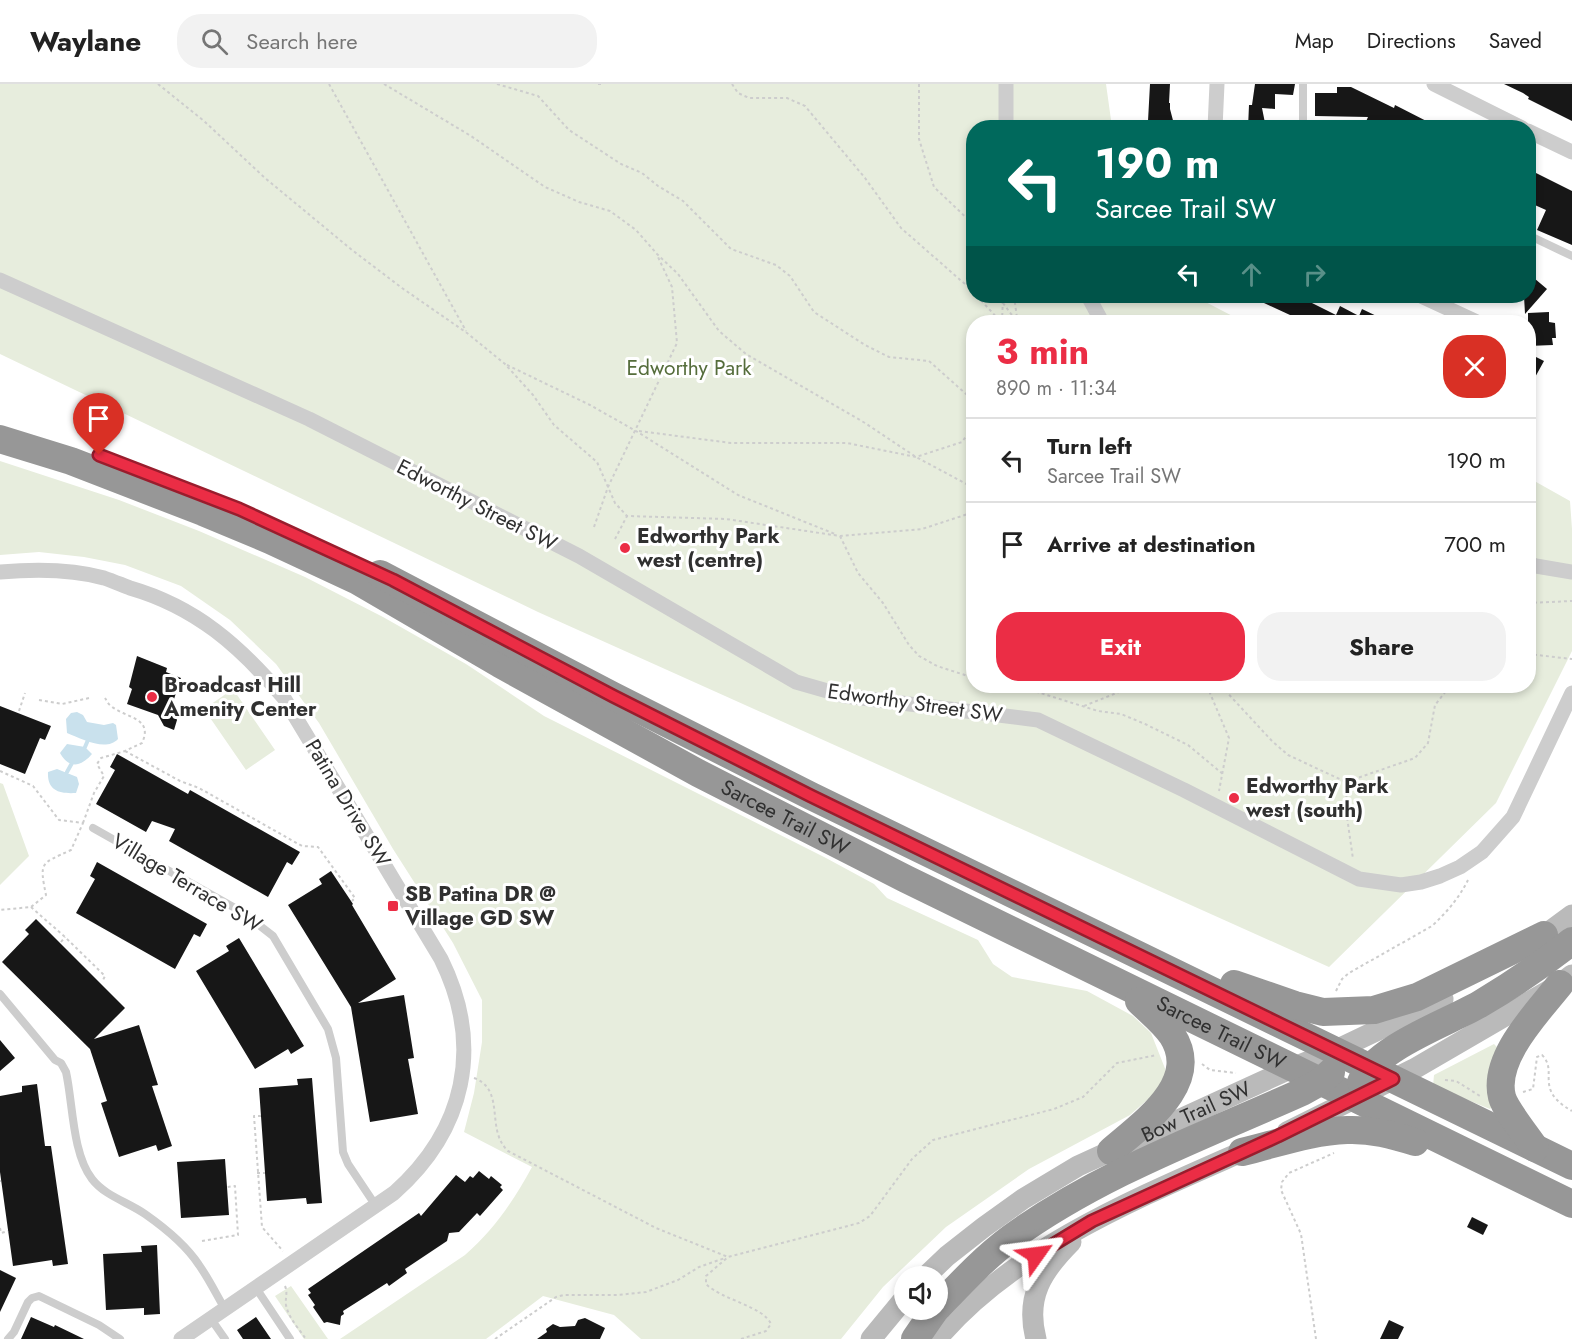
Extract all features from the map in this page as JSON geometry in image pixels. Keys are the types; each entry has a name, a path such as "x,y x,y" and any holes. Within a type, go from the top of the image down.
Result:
{"highway":[{"name":"Sarcee Trail SW","path":"0,421 171,482 293,532 442,605 613,696 801,790 1572,1166"},
{"name":"Sarcee Trail SW","path":"0,439 71,461 203,512 356,580 500,664 698,773 906,879 1572,1204"},
{"path":"1142,956 1194,970 1295,1005 1333,1013 1374,1010 1417,997 1544,935"},
{"path":"1355,1099 1363,1077 1382,1074 1384,1055 1480,1004 1550,958 1572,940"},
{"path":"1536,1149 1502,1097 1503,1071 1523,1031 1566,979"},
{"path":"1111,1151 1168,1099 1180,1064 1179,1052 1172,1036 1123,984"},
{"path":"948,1296 1010,1239 1056,1208 1124,1172 1320,1082 1332,1072 1337,1061 1334,1051"},
{"path":"1242,1152 1325,1132 1347,1130 1385,1133 1465,1160 1480,1160"},
{"path":"915,1339 928,1320"}],"main road":[{"name":"Bow Trail SW","path":"937,1266 966,1241 1023,1199 1078,1166 1418,1012 1504,964 1572,915"},
{"path":"1382,1074 1414,1069 1566,979"},
{"path":"937,1339 972,1304 1017,1267 1092,1221 1355,1099"},
{"path":"1036,1339 1032,1323 1033,1301 1038,1285 1047,1268 1092,1221"},
{"path":"871,1339 894,1311"}],"street":[{"path":"1006,84 1006,120"},
{"path":"1215,120 1217,84"},
{"path":"1434,84 1506,120"},
{"path":"1536,135 1572,152"},
{"name":"Edworthy Street SW","path":"0,280 330,430 579,556 796,682 845,696 1038,720 1216,806 1359,879 1401,885 1421,882 1460,867 1482,852 1513,817 1572,693"},
{"path":"1436,303 1462,315"},
{"path":"1536,566 1572,572"},
{"name":"Patina Drive SW","path":"0,572 61,571 93,576 153,594 208,624 259,668 284,698 441,959 455,991 462,1018 464,1034 462,1075 453,1110 439,1142 414,1175 376,1206 181,1339"}],"lane":[{"path":"1303,84 1303,120"},
{"path":"1536,239 1572,256"},
{"name":"Village Terrace SW","path":"93,828 242,912 273,936 328,1029 336,1058 343,1152 348,1164 376,1206"},
{"path":"0,994 66,1071 79,1154 92,1179 112,1196 135,1207 154,1221 183,1247 198,1264 225,1309"},
{"path":"256,1288 290,1339"},
{"path":"8,1339 14,1332 28,1302 39,1296 99,1325 120,1339"},
{"path":"211,1319 225,1339"}],"path":[{"path":"158,84 204,121 265,178 352,250 467,333 505,364 533,395 554,425 597,462 615,503 627,516 726,519 840,536 922,529 966,515"},
{"path":"329,84 467,333"},
{"path":"384,84 471,136 545,187 579,202 610,210 636,230 678,274 719,331 746,354 865,423 916,457 966,484"},
{"path":"497,84 538,96 569,130 621,164 642,173 683,201 731,249 776,265 790,276 814,312 865,345 889,357 929,361 966,394"},
{"path":"732,84 738,93 749,98 787,98 805,106 865,178 901,228 966,285"},
{"path":"919,84 919,139 934,188 966,218"},
{"path":"594,527 608,487 677,343 672,287 657,254"},
{"path":"984,303 995,315"},
{"path":"1003,303 1012,315"},
{"path":"505,364 590,405 738,495 840,536 858,573 883,603 909,645 919,656 937,666 966,675"},
{"path":"636,431 731,443 847,443 916,457 962,442 966,436"},
{"path":"615,538 627,516"},
{"path":"1536,601 1572,601"},
{"path":"1536,655 1572,658"},
{"path":"20,711 25,693"},
{"path":"1041,693 1098,711 1121,714 1188,745 1224,775"},
{"path":"1083,706 1116,693"},
{"path":"1210,693 1229,738 1224,775 1216,806"},
{"path":"1227,693 1288,755 1347,782 1415,758 1428,743 1436,705 1445,693"},
{"path":"39,700 62,704 89,698"},
{"path":"0,910 31,907 46,896 43,879 44,866 48,860 71,850 94,793 104,776 97,764 101,758 142,743 145,729 140,721 111,706 105,698"},
{"path":"125,751 302,846 318,847 355,898 351,901"},
{"path":"148,769 150,764"},
{"path":"0,771 33,786 59,820 83,823"},
{"path":"1347,782 1347,817 1353,858 1359,879"},
{"path":"271,833 273,829"},
{"path":"1335,995 1337,987 1349,973 1419,935 1444,915 1460,895 1482,852"},
{"path":"31,907 105,976 102,982"},
{"path":"61,942 65,937"},
{"path":"495,1339 559,1296 646,1292 678,1280 709,1263 859,1223 870,1216 912,1160 933,1140 1054,1109 1083,1096 1117,1063 1164,1053"},
{"path":"1520,1093 1533,1089 1534,1062 1542,1055 1547,1061 1548,1089 1554,1098 1572,1111"},
{"path":"1197,1059 1210,1070 1235,1074 1243,1072"},
{"path":"462,1075 482,1081 486,1085 493,1099 497,1132 501,1143 508,1151 656,1228 728,1257"},
{"path":"1438,1082 1456,1081 1480,1096"},
{"path":"261,1116 254,1116 262,1227 293,1262"},
{"path":"1316,1339 1301,1234 1282,1195 1281,1186 1289,1173 1336,1152"},
{"path":"257,1173 265,1173"},
{"path":"202,1241 238,1235 235,1186 227,1187"},
{"path":"0,1228 1,1233 8,1231"},
{"path":"728,1257 706,1276 706,1284 728,1299 759,1312 771,1324 766,1331 741,1339"},
{"path":"277,1274 287,1289 286,1305 289,1315 306,1339"}],"green space":[{"name":"Edworthy Park","path":"0,84 1106,84 1111,120 966,120 966,303 1207,303 1231,315 966,315 966,693 1536,693 1536,482 1570,501 1572,651 1496,803 1329,967 538,612 0,354"},
{"path":"0,461 119,500 199,531 305,577 383,617 466,664 544,716 826,858 874,884 887,898 978,940 993,964 1012,977 1087,991 1133,1016 1151,1033 1166,1071 1162,1087 1130,1115 1029,1169 946,1227 905,1266 894,1266 894,1277 841,1339 641,1339 614,1315 543,1296 486,1339 340,1339 465,1255 503,1214 532,1167 464,1132 474,1093 482,1042 482,1000 453,943 393,849 319,723 276,664 230,620 181,586 125,565 39,552 0,555"},
{"path":"233,689 275,750 246,770 204,709"},
{"path":"0,783 3,784 29,856 0,885"},
{"path":"1494,1044 1499,1049 1494,1104 1490,1109 1433,1086 1434,1075"},
{"path":"291,1286 328,1339 304,1339 275,1296"}],"water":[{"path":"77,712 83,715 87,722 104,725 113,723 116,725 118,739 113,743 101,744 67,733 66,719 71,713"},
{"path":"67,744 85,747 92,754 84,762 71,764 60,753"},
{"path":"57,769 77,777 79,784 76,793 60,792 52,787 48,772"}],"building":[{"path":"1150,84 1170,84 1169,103 1173,120 1148,120"},
{"path":"1255,84 1295,84 1293,95 1275,94 1275,109 1262,108 1264,120 1248,120 1249,105 1252,105"},
{"path":"1504,84 1572,84 1572,121 1528,99 1529,97 1523,93"},
{"path":"1337,87 1351,87 1424,120 1367,120 1368,117 1315,116 1315,93 1337,93"},
{"path":"1536,173 1572,191 1572,245 1537,230 1546,210 1536,206"},
{"path":"1536,280 1547,289 1536,302"},
{"path":"1264,303 1312,303 1336,315 1290,315"},
{"path":"1524,303 1535,303 1525,314"},
{"path":"1340,306 1357,315 1336,315"},
{"path":"1362,309 1374,315 1359,315"},
{"path":"1549,312 1549,322 1555,323 1556,338 1552,338 1553,345 1536,346 1536,315 1528,315 1528,313"},
{"path":"1536,357 1544,361 1536,376"},
{"name":"Broadcast Hill Amenity Center","path":"137,656 167,668 166,672 181,678 171,708 177,720 174,730 164,726 158,715 127,704 132,689 129,687"},
{"path":"0,706 51,726 45,740 40,738 25,774 0,764"},
{"path":"117,754 188,794 190,790 300,852 292,865 287,862 268,897 169,841 175,829 152,821 146,832 96,804 115,770 110,767"},
{"path":"97,862 207,924 200,937 194,934 175,969 76,913 95,879 90,876"},
{"path":"331,871 353,904 396,979 358,1003 404,995 414,1058 408,1059 418,1114 370,1122 351,1007 288,905 322,884 319,879"},
{"path":"36,919 125,1008 94,1039 139,1025 158,1085 152,1086 172,1146 158,1151 156,1145 119,1157 101,1103 107,1101 90,1049 2,962 29,934 25,930"},
{"path":"239,938 304,1046 291,1054 288,1049 255,1069 196,971 229,951 226,946"},
{"path":"0,1040 15,1058 0,1071"},
{"path":"312,1078 322,1203 307,1204 306,1198 267,1201 259,1088 298,1085 297,1079"},
{"path":"37,1084 45,1146 51,1146 68,1264 53,1266 52,1260 13,1266 0,1172 0,1096 22,1092 22,1086"},
{"path":"225,1159 229,1215 181,1218 177,1162"},
{"path":"479,1171 489,1179 491,1176 502,1185 500,1187 503,1190 480,1216 477,1213 459,1232 449,1233 447,1241 405,1269 407,1273 389,1286 387,1283 343,1311 340,1325 324,1323 313,1307 315,1305 308,1295 311,1293 308,1289 419,1213 421,1216 456,1175 465,1182"},
{"path":"1472,1217 1488,1225 1483,1235 1467,1227"},
{"path":"157,1245 160,1314 144,1315 144,1308 106,1310 103,1254 142,1252 141,1246"},
{"path":"0,1270 16,1278 0,1312"},
{"path":"31,1317 54,1327 55,1325 84,1339 21,1339"},
{"path":"256,1317 271,1339 243,1339 237,1330"},
{"path":"585,1318 605,1328 600,1339 537,1339 553,1324 560,1327 575,1326 578,1320"},
{"path":"1389,1320 1404,1327 1398,1339 1380,1339"}],"waterway":[{"path":"85,747 88,740"},
{"path":"67,772 72,763"}],"place":[{"name":"Edworthy Park west (centre)","path":"625,548"},
{"name":"Broadcast Hill Amenity Center","path":"152,697"},
{"name":"Edworthy Park west (south)","path":"1234,798"},
{"name":"SB Patina DR @ Village GD SW","path":"393,906"}],"route":[{"path":"99,455 239,509 393,580 613,696 811,796 1393,1079 1278,1136 1092,1221 1036,1255"}]}
